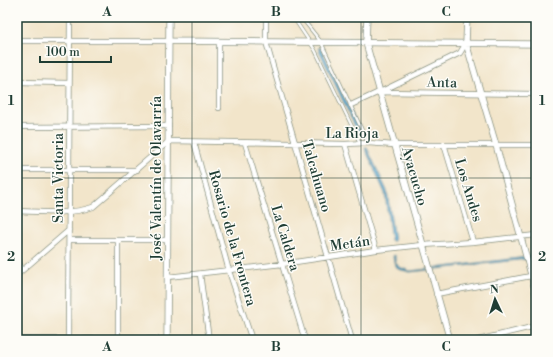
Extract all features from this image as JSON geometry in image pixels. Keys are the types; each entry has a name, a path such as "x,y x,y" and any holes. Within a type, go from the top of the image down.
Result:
{"street":[{"name":"Santa Victoria","path":"68,339 70,212 70,17"},
{"name":"José Valentín de Olavarría","path":"167,340 169,17"},
{"name":"Talcahuano","path":"266,17 266,42 352,340"},
{"name":"Ayacucho","path":"367,17 366,43 450,340"},
{"path":"467,17 466,43 496,145 536,293"},
{"path":"17,41 536,44"},
{"path":"219,42 219,108"},
{"path":"379,92 460,53 466,43"},
{"path":"17,82 69,82"},
{"name":"Anta","path":"351,106 379,92 536,94"},
{"path":"17,126 169,126"},
{"path":"17,211 70,212 82,211 93,207 169,141"},
{"name":"La Rioja","path":"169,141 296,144 368,143 394,145 536,145"},
{"name":"Rosario de la Frontera","path":"194,142 229,271 252,340"},
{"name":"La Caldera","path":"245,143 305,340"},
{"path":"345,144 376,250"},
{"name":"Los Andes","path":"444,144 473,242"},
{"path":"17,170 137,170"},
{"path":"17,274 69,230"},
{"name":"Metán","path":"168,277 229,271 376,250 536,235"},
{"path":"69,240 168,240"},
{"path":"118,240 118,340"},
{"path":"17,252 21,271"},
{"path":"200,274 209,340"},
{"path":"436,294 531,276"},
{"path":"478,340 499,337 536,326"},
{"path":"17,339 167,340"}],"lane":[{"path":"293,17 310,42 324,68 360,143"},
{"path":"301,17 321,42 368,143"}],"water":[{"path":"318,48 321,48 362,135 359,135"},
{"path":"365,148 367,148 387,191 394,241 391,241 385,193"},
{"path":"395,255 395,262 399,267 410,271 536,256 536,258 410,272 398,269 394,262 393,256"}]}
